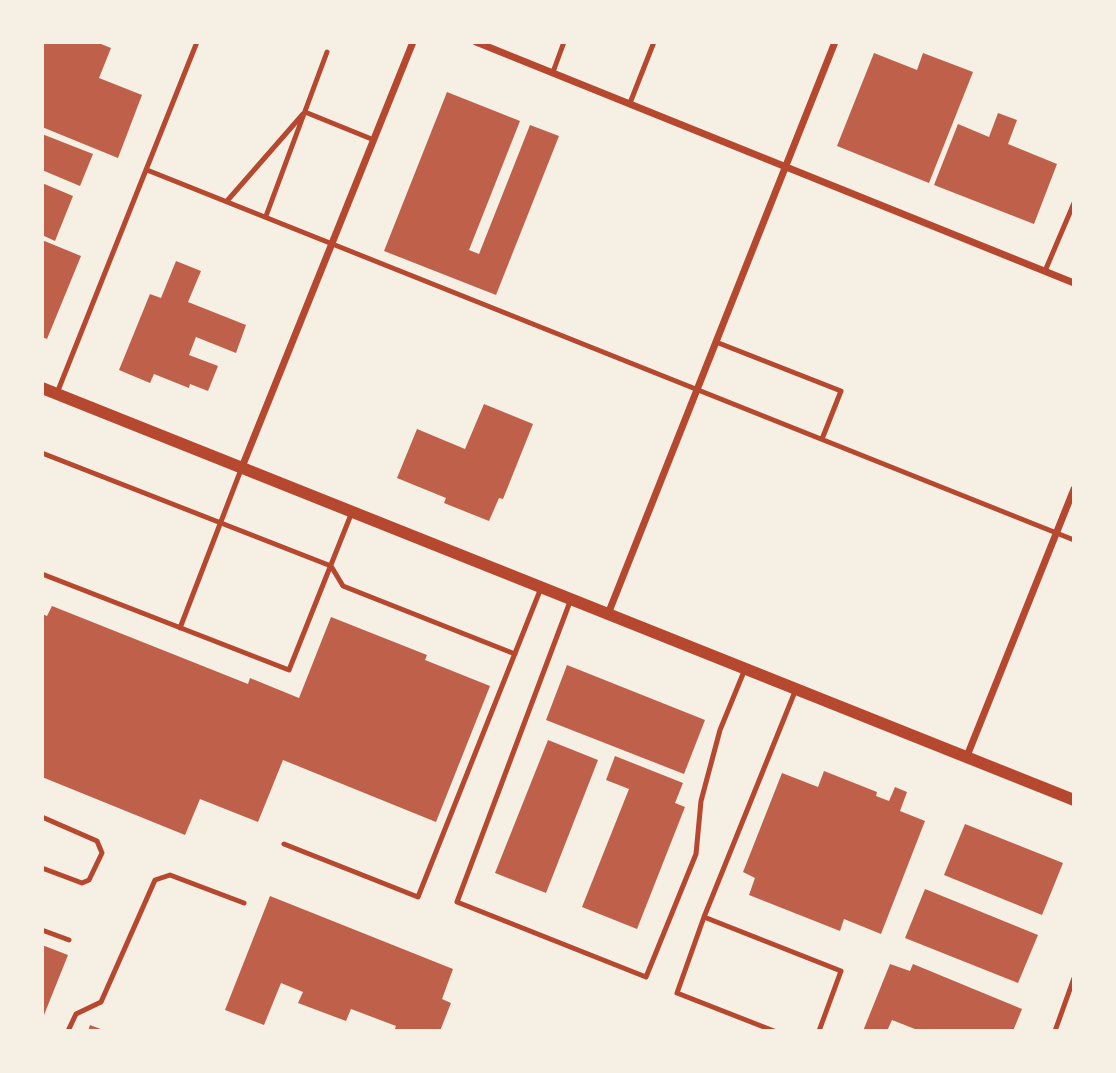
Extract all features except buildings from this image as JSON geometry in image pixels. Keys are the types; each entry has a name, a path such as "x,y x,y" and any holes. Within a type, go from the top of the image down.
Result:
{"street":[{"path":"242,467 413,42"},
{"path":"476,42 1074,283"},
{"path":"608,614 835,42"},
{"path":"42,388 1074,800"},
{"path":"967,756 1074,489"}],"lane":[{"path":"57,394 197,42"},
{"path":"553,72 564,42"},
{"path":"630,103 654,42"},
{"path":"266,216 327,52"},
{"path":"227,201 305,112"},
{"path":"305,112 374,140"},
{"path":"147,170 1074,540"},
{"path":"1045,271 1074,203"},
{"path":"716,342 841,391 822,439"},
{"path":"42,453 331,566 343,586 514,654"},
{"path":"180,628 242,467"},
{"path":"42,575 289,670 352,512"},
{"path":"284,844 418,897 542,588"},
{"path":"571,599 457,902 646,977 696,854 701,801 720,730 745,669"},
{"path":"774,1031 677,993 704,918 796,689"},
{"path":"42,817 97,841 102,853 89,880 82,883 42,867"},
{"path":"68,1031 76,1014 101,1002 155,880 170,875 244,903"},
{"path":"704,918 841,971 819,1031"},
{"path":"42,930 69,940"},
{"path":"1055,1031 1074,978"}]}
